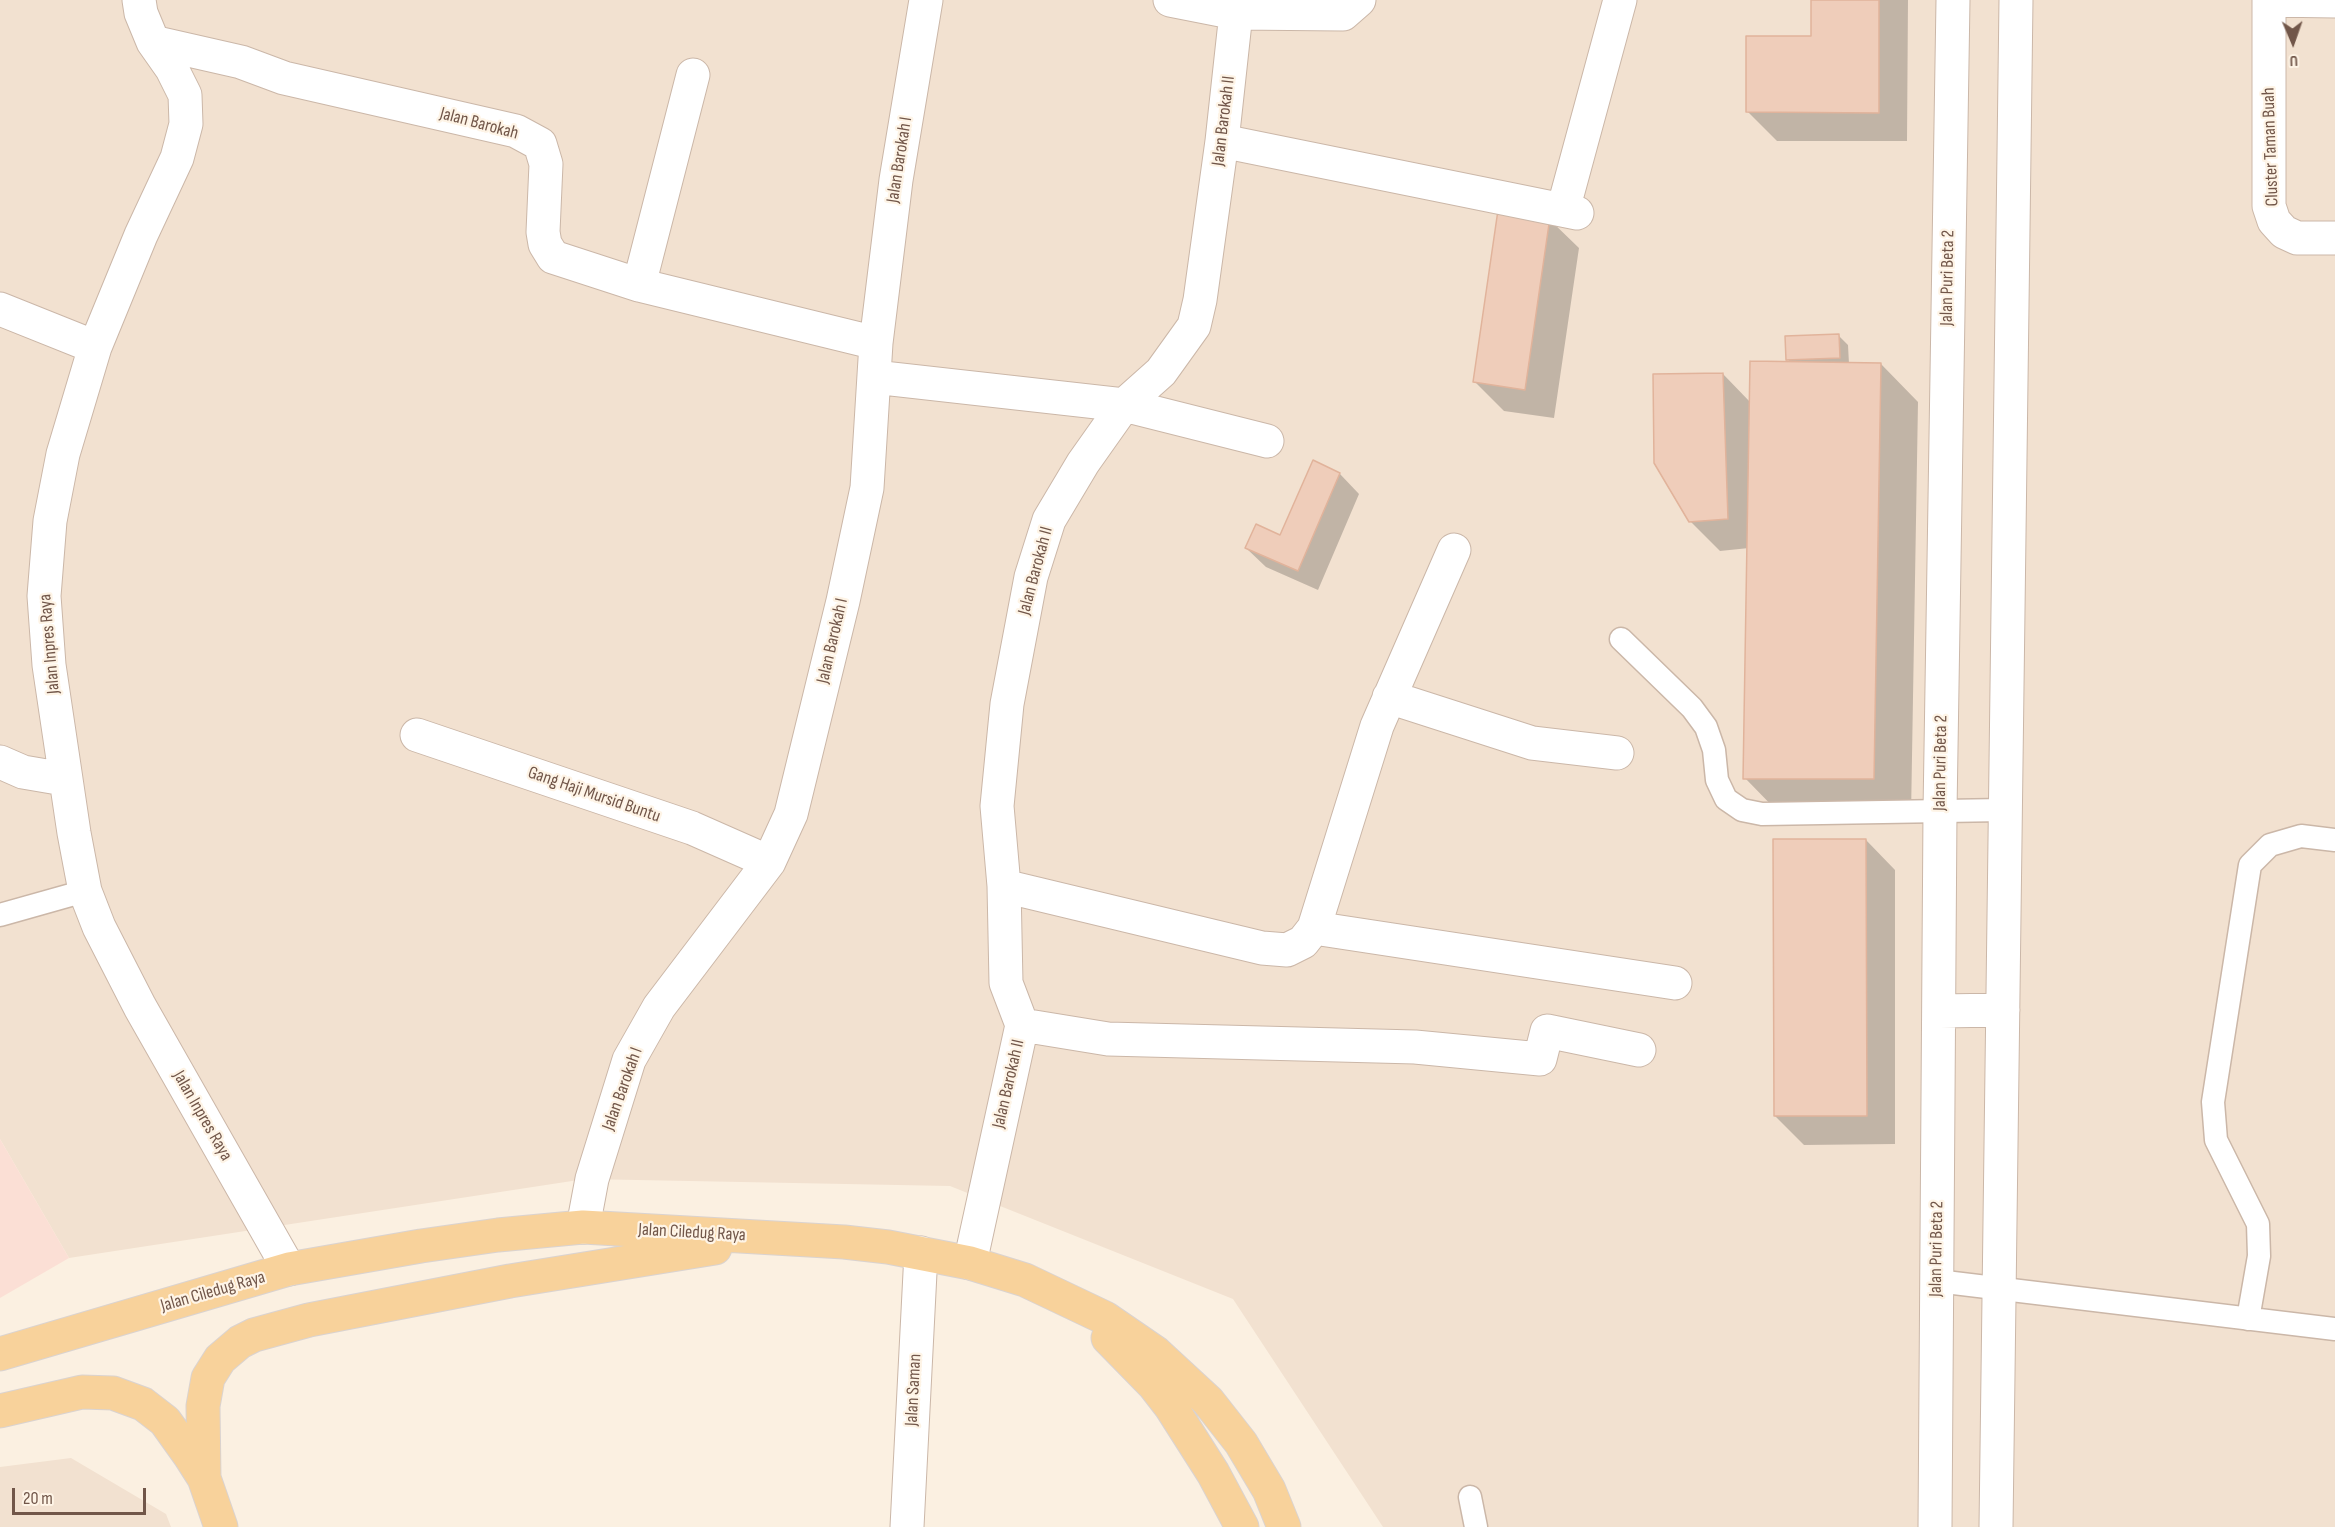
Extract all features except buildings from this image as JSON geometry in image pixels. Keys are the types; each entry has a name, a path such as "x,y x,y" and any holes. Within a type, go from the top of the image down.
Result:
{"main road":[{"name":"Jalan Ciledug Raya","path":"0,1354 289,1269 443,1242 583,1227 844,1242 921,1253 970,1263 1025,1280 1105,1318 1156,1353 1189,1381 1208,1401 1241,1443 1269,1490 1284,1527"},
{"path":"204,1478 203,1406 208,1378 220,1359 240,1342 254,1335 309,1320 510,1281 783,1238"},
{"path":"1051,1291 1115,1344 1154,1385 1195,1442 1242,1527"},
{"path":"0,1411 82,1392 113,1393 129,1397 165,1421 204,1478 221,1527"}],"street":[{"name":"Jalan Inpres Raya","path":"139,0 141,13 153,42 172,69 185,95 186,124 177,158 141,235 94,347 63,454 50,521 44,596 49,664 64,779 85,891 99,927 140,1007 289,1269"},
{"name":"Jalan Barokah I","path":"583,1227 592,1179 629,1060 659,1007 768,862 791,814 843,601 867,488 876,343 896,180 926,0"},
{"path":"1170,0 1236,13 1343,14 1359,0"},
{"path":"1222,141 1570,212 1620,0"},
{"name":"Jalan Puri Beta 2","path":"1935,1527 1940,811 1953,0"},
{"path":"1996,1527 2016,0"},
{"name":"Cluster Taman Buah","path":"2335,1 2269,0 2270,206 2274,221 2284,232 2297,238 2335,238"},
{"name":"Jalan Barokah II","path":"970,1263 1023,1025 1006,983 1004,886 997,806 1007,704 1030,577 1049,520 1083,463 1124,405 1161,372 1194,326 1200,300 1222,141 1236,13"},
{"name":"Jalan Barokah","path":"153,42 241,62 284,78 516,131 540,144 546,164 543,232 545,244 553,257 639,285 876,343"},
{"path":"639,285 693,75"},
{"path":"0,309 94,347"},
{"path":"874,376 1124,405 1268,441"},
{"path":"1004,886 1262,948 1287,950 1304,942 1314,928 1377,726 1454,550"},
{"path":"1389,697 1532,743 1617,753"},
{"name":"Gang Haji Mursid Buntu","path":"417,735 692,828 768,862"},
{"path":"0,762 23,772 64,779"},
{"path":"1314,928 1675,983"},
{"path":"1940,1011 2002,1010"},
{"path":"1023,1025 1108,1039 1415,1047 1540,1059 1547,1031 1639,1050"},
{"name":"Jalan Saman","path":"907,1527 921,1253"}],"lane":[{"path":"1621,639 1692,708 1701,721 1714,750 1717,780 1726,799 1742,810 1762,814 2004,810"},
{"path":"2248,1319 2259,1256 2258,1224 2216,1140 2212,1102 2250,866 2270,845 2301,836 2335,840"},
{"path":"0,915 85,891"},
{"path":"1937,1281 2335,1329"},
{"path":"1470,1497 1476,1527"}],"shaded area":[{"path":"0,0 2335,0 2335,1527 1383,1527 1233,1299 950,1186 585,1179 69,1258 0,1139"},
{"path":"0,1139 69,1258 0,1298"},
{"path":"71,1458 166,1514 171,1527 0,1527 0,1467"}]}
